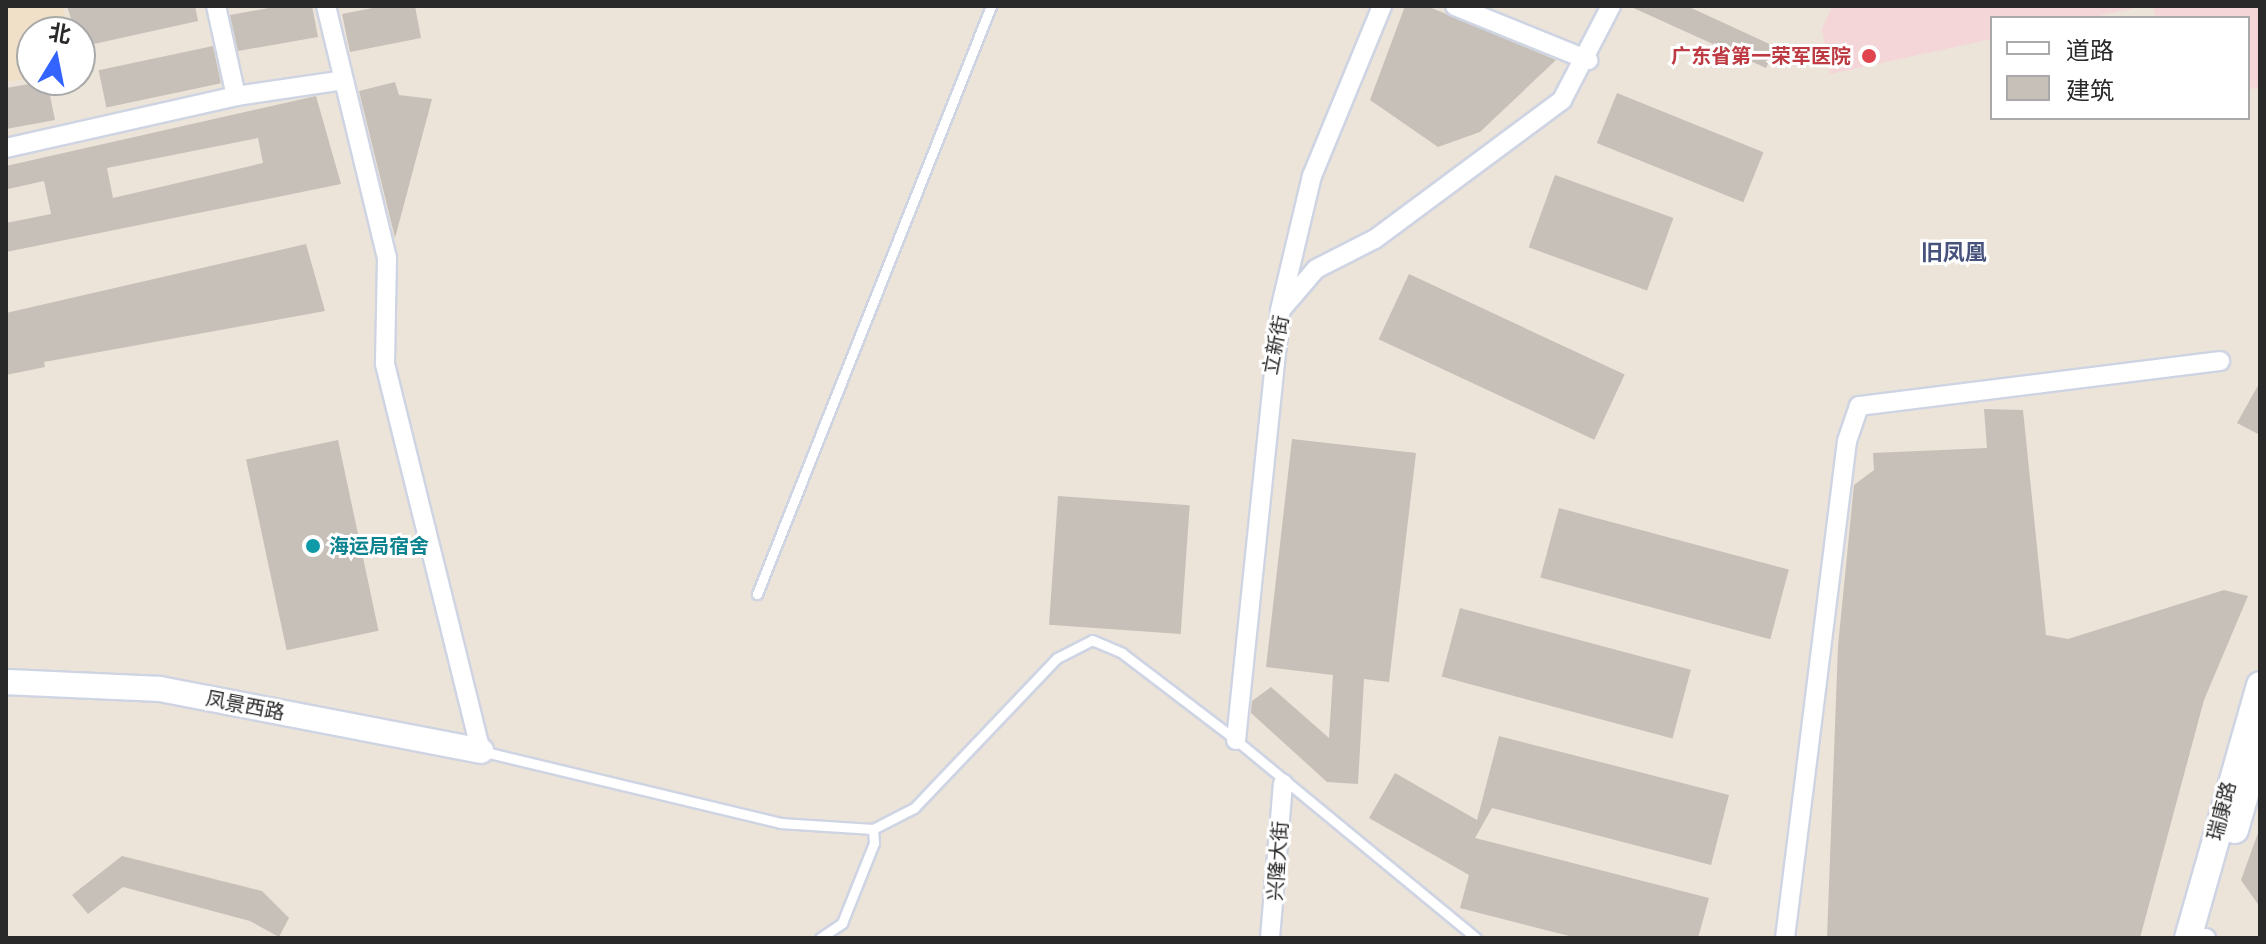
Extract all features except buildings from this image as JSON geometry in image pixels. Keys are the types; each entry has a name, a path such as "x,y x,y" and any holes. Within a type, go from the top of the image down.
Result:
{"main road":[{"name":"瑞康路","path":"2188,938 2260,685"},
{"name":"瑞康路","path":"2206,938 2260,742"}],"street":[{"path":"216,6 236,96"},
{"path":"326,6 387,258 385,364 481,751"},
{"path":"1280,311 1312,176 1382,6"},
{"path":"1455,6 1588,60"},
{"name":"立新街","path":"1236,740 1280,311 1316,269 1375,239 1562,100 1588,60 1611,6"},
{"path":"6,148 236,96 344,80"},
{"path":"1785,938 1847,441 1859,406 2220,361"},
{"name":"凤景西路","path":"6,682 160,689 481,751"},
{"name":"兴隆大街","path":"1270,938 1283,784"}],"lane":[{"path":"757,594 991,6"},
{"path":"481,751 780,823 873,829 914,808 1057,658 1092,640 1122,653 1236,740 1283,784 1476,938"},
{"path":"820,938 842,923 874,843 873,829"}],"shaded area":[{"path":"6,6 63,6 65,16 16,16 16,80 6,82"},
{"name":"广东省第一荣军医院","path":"1832,6 2144,6 2098,16 1990,16 1990,39 1830,74 1822,29"},
{"path":"2153,6 2260,6 2260,88 2250,89 2250,16 2156,16"}],"place":[{"name":"广东省第一荣军医院","path":"1869,56"},
{"name":"海运局宿舍","path":"313,546"}],"district":[{"name":"旧凤凰","path":"1954,253"}]}
